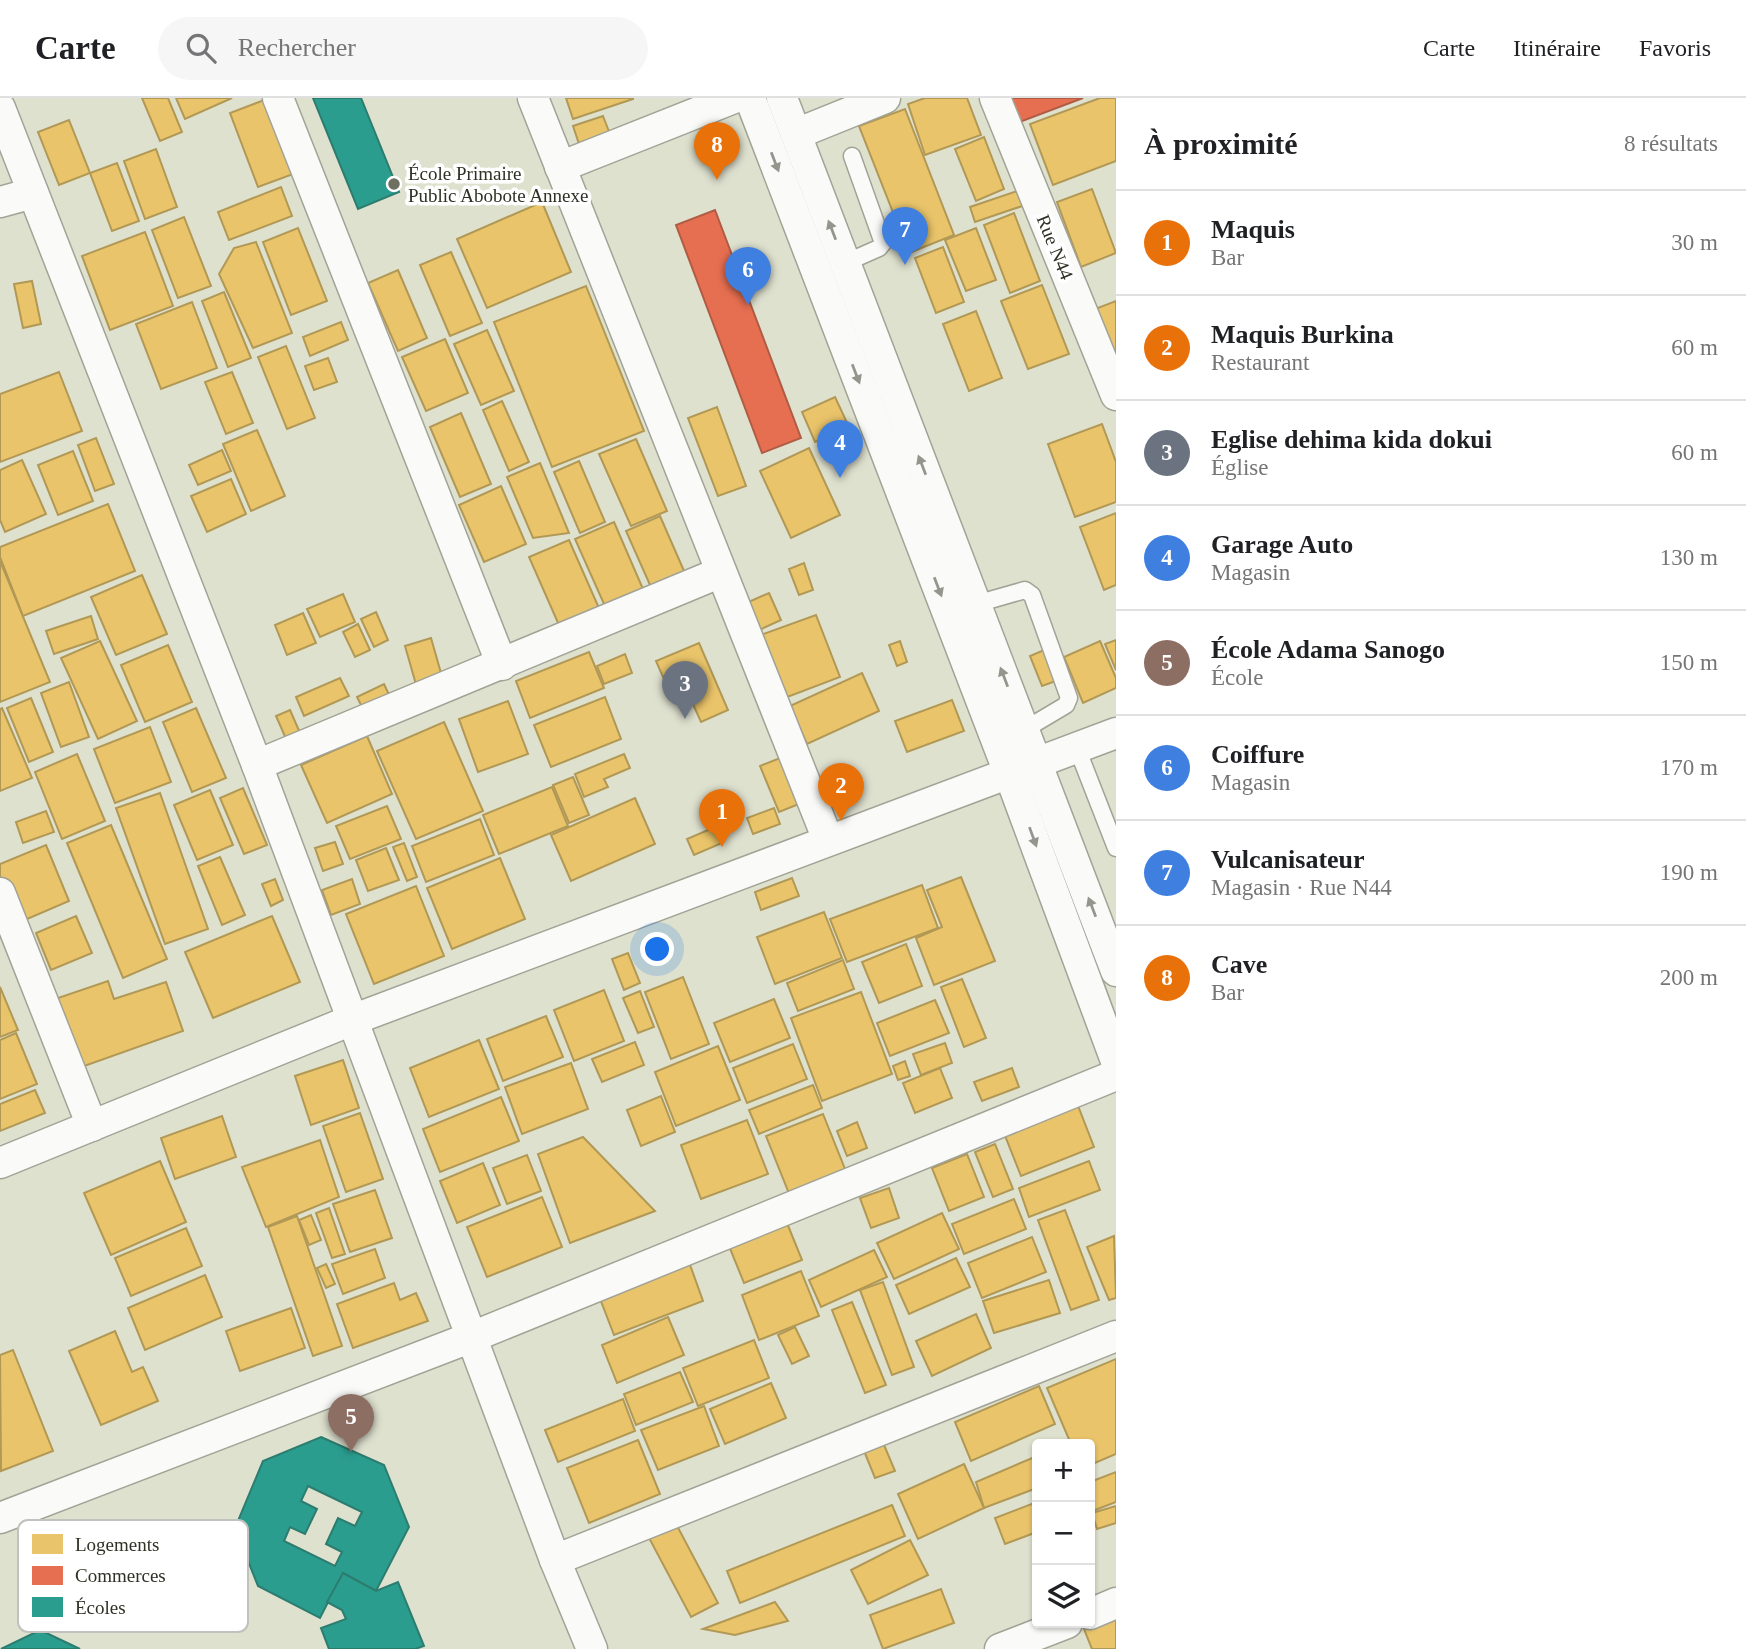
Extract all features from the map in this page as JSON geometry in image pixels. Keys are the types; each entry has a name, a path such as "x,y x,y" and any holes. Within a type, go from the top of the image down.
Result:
{"street":[{"path":"278,98 502,665"},
{"path":"533,98 719,573 828,840"},
{"path":"560,167 734,98"},
{"path":"750,98 1023,768 1116,971"},
{"path":"782,98 1024,730 1023,768 1116,1061"},
{"path":"796,134 885,98"},
{"name":"Rue N44","path":"995,98 1116,395"},
{"path":"0,108 257,765 555,1560 592,1649"},
{"path":"0,202 33,193"},
{"path":"257,765 719,573"},
{"path":"0,1163 352,1020 1116,733"},
{"path":"0,893 92,1126"},
{"path":"0,1518 472,1337 1116,1075"},
{"path":"555,1560 1116,1336"},
{"path":"1095,1612 1116,1604"},
{"path":"1000,1649 1054,1628"}],"lane":[{"path":"845,263 879,248 883,243 852,156"},
{"path":"976,604 1025,590 1032,594 1069,698 1066,705 1024,730"},
{"path":"1077,748 1116,848"}],"building: Logements":[{"path":"142,98 168,98 182,132 160,141"},
{"path":"176,98 232,98 185,119"},
{"path":"566,98 633,98 633,99 573,119"},
{"path":"925,98 967,98 981,135 925,155 908,104"},
{"path":"1100,98 1116,98 1116,161 1053,185 1030,124"},
{"path":"267,99 296,173 258,187 230,113"},
{"path":"905,109 954,235 909,253 859,126"},
{"path":"603,116 610,134 579,144 573,126"},
{"path":"69,120 90,173 59,185 38,132"},
{"path":"984,137 1004,189 976,201 955,149"},
{"path":"156,149 177,207 145,219 124,161"},
{"path":"117,163 139,221 112,231 90,173"},
{"path":"281,187 292,216 229,240 218,212"},
{"path":"1023,189 1028,204 975,222 970,207"},
{"path":"1092,189 1116,253 1081,267 1057,202"},
{"path":"542,202 571,272 487,308 457,239"},
{"path":"1014,213 1040,281 1010,293 984,225"},
{"path":"184,217 211,286 178,298 152,230"},
{"path":"298,228 327,301 291,315 263,242"},
{"path":"976,228 996,280 966,291 945,240"},
{"path":"145,232 173,306 110,330 82,256"},
{"path":"256,242 292,333 253,348 219,274 234,248"},
{"path":"943,247 964,302 936,313 915,258"},
{"path":"451,252 482,323 450,336 420,265"},
{"path":"398,270 427,338 398,351 368,283"},
{"path":"32,281 41,324 23,328 14,284"},
{"path":"1042,285 1069,354 1028,369 1001,301"},
{"path":"586,286 644,431 552,467 494,322"},
{"path":"224,292 251,358 228,367 202,301"},
{"path":"1116,301 1116,366 1095,309"},
{"path":"192,302 217,368 161,389 136,324"},
{"path":"976,311 1002,378 969,391 943,324"},
{"path":"341,322 348,340 310,356 303,337"},
{"path":"487,330 514,391 481,405 454,344"},
{"path":"445,339 468,393 426,411 402,357"},
{"path":"286,346 315,418 287,429 258,357"},
{"path":"328,358 337,382 314,390 305,366"},
{"path":"59,372 82,431 0,462 0,394"},
{"path":"232,372 253,423 226,434 205,382"},
{"path":"835,397 849,427 815,442 802,412"},
{"path":"502,401 529,462 509,471 483,410"},
{"path":"717,407 746,486 718,496 688,418"},
{"path":"461,413 491,484 460,497 430,427"},
{"path":"1102,424 1116,462 1116,502 1075,517 1048,444"},
{"path":"257,430 285,496 251,511 223,444"},
{"path":"96,438 114,484 95,491 78,445"},
{"path":"636,439 667,511 631,526 599,454"},
{"path":"809,448 840,515 791,538 760,471"},
{"path":"222,450 231,471 198,485 189,465"},
{"path":"73,451 93,501 58,515 38,465"},
{"path":"22,460 46,514 5,532 0,520 0,470"},
{"path":"579,461 605,522 580,533 554,472"},
{"path":"540,463 569,533 533,538 507,477"},
{"path":"231,479 246,514 207,532 191,496"},
{"path":"501,486 526,544 484,562 459,505"},
{"path":"108,504 135,571 23,616 0,557 0,547"},
{"path":"1116,513 1116,585 1104,590 1080,527"},
{"path":"660,516 688,580 654,594 626,531"},
{"path":"614,522 646,596 608,613 575,539"},
{"path":"569,540 602,615 562,632 529,557"},
{"path":"0,561 50,682 0,702"},
{"path":"804,563 813,590 799,595 789,569"},
{"path":"142,575 167,634 116,655 91,597"},
{"path":"769,593 781,620 757,631 744,604"},
{"path":"343,594 355,622 320,637 307,609"},
{"path":"376,612 388,640 374,647 361,619"},
{"path":"303,613 316,643 287,655 275,625"},
{"path":"816,615 840,677 782,699 758,636"},
{"path":"91,616 98,639 54,654 46,631"},
{"path":"358,624 370,650 355,657 343,632"},
{"path":"431,638 443,680 417,688 405,646"},
{"path":"1116,640 1116,670 1105,644"},
{"path":"100,641 137,721 98,739 61,658"},
{"path":"900,641 907,662 897,666 889,645"},
{"path":"1100,641 1116,678 1116,688 1083,703 1064,657"},
{"path":"699,643 728,710 701,722 678,671 663,677 656,661"},
{"path":"168,645 192,702 145,722 121,665"},
{"path":"1044,650 1056,681 1042,686 1030,656"},
{"path":"589,652 604,688 530,718 516,681"},
{"path":"625,654 632,673 604,684 597,666"},
{"path":"862,673 879,711 807,744 790,706"},
{"path":"340,678 349,696 304,716 296,697"},
{"path":"69,682 89,737 61,747 41,693"},
{"path":"384,684 390,697 363,709 357,697"},
{"path":"605,697 621,739 551,767 534,725"},
{"path":"31,698 53,752 29,762 7,708"},
{"path":"952,700 964,731 907,752 895,721"},
{"path":"508,701 528,754 478,772 459,719"},
{"path":"2,708 32,778 0,791 0,709"},
{"path":"196,708 226,778 192,792 163,722"},
{"path":"290,710 304,742 290,748 276,716"},
{"path":"444,722 483,811 416,839 377,751"},
{"path":"150,727 171,782 115,803 94,749"},
{"path":"367,736 392,794 327,823 301,765"},
{"path":"77,754 105,821 62,839 35,772"},
{"path":"624,754 630,768 604,779 608,787 584,797 575,774"},
{"path":"785,756 804,802 779,812 760,766"},
{"path":"573,777 589,815 569,823 553,785"},
{"path":"552,787 568,826 499,854 483,815"},
{"path":"243,788 267,845 244,854 220,798"},
{"path":"210,790 233,845 197,860 174,805"},
{"path":"160,793 208,929 165,944 116,808"},
{"path":"635,798 655,844 571,881 551,835"},
{"path":"387,806 401,839 350,859 336,826"},
{"path":"774,808 780,824 753,834 747,818"},
{"path":"46,811 54,832 23,843 16,822"},
{"path":"480,819 494,855 426,882 412,846"},
{"path":"111,825 167,959 123,978 67,843"},
{"path":"715,827 722,843 694,855 687,839"},
{"path":"335,842 343,864 323,871 315,848"},
{"path":"404,843 417,877 407,881 393,847"},
{"path":"46,845 69,901 18,923 0,879 0,864"},
{"path":"386,848 399,880 368,891 356,860"},
{"path":"220,857 245,915 222,925 198,866"},
{"path":"500,858 525,919 452,949 427,888"},
{"path":"961,877 995,961 934,985 916,938 942,927 927,890"},
{"path":"792,878 799,896 761,910 755,892"},
{"path":"275,879 283,900 271,906 262,884"},
{"path":"352,879 360,904 331,915 322,890"},
{"path":"922,885 938,928 847,962 830,919"},
{"path":"416,886 444,956 374,984 346,914"},
{"path":"824,912 842,958 775,984 757,937"},
{"path":"76,916 92,953 51,970 36,933"},
{"path":"272,916 300,982 213,1018 185,952"},
{"path":"906,944 922,986 879,1003 862,962"},
{"path":"628,953 640,983 624,990 612,959"},
{"path":"843,960 854,989 798,1011 787,983"},
{"path":"683,977 709,1044 671,1059 645,992"},
{"path":"962,979 986,1038 964,1047 941,987"},
{"path":"108,981 114,999 166,982 183,1031 73,1070 49,1001"},
{"path":"0,987 18,1030 0,1037"},
{"path":"604,990 624,1041 574,1061 554,1010"},
{"path":"640,991 654,1027 638,1033 623,998"},
{"path":"861,992 892,1074 822,1101 791,1018"},
{"path":"774,999 790,1038 730,1062 714,1023"},
{"path":"935,1000 949,1033 890,1056 877,1023"},
{"path":"546,1016 563,1057 503,1081 487,1039"},
{"path":"16,1033 37,1084 0,1099 0,1040"},
{"path":"479,1040 499,1089 429,1117 410,1068"},
{"path":"635,1042 644,1065 602,1082 592,1059"},
{"path":"945,1043 952,1063 921,1075 913,1054"},
{"path":"793,1044 807,1079 747,1103 733,1068"},
{"path":"718,1046 740,1100 676,1126 655,1072"},
{"path":"343,1060 359,1108 311,1125 295,1076"},
{"path":"905,1061 910,1076 898,1080 893,1066"},
{"path":"571,1063 588,1109 522,1134 505,1087"},
{"path":"940,1068 952,1098 915,1113 903,1083"},
{"path":"1012,1068 1019,1087 982,1101 974,1082"},
{"path":"813,1085 822,1108 759,1134 749,1110"},
{"path":"35,1090 45,1113 0,1131 0,1104"},
{"path":"661,1096 675,1132 641,1146 627,1110"},
{"path":"501,1097 519,1141 440,1172 423,1129"},
{"path":"1075,1098 1094,1147 1021,1176 1002,1128"},
{"path":"360,1113 383,1179 346,1192 323,1126"},
{"path":"823,1114 849,1179 792,1201 766,1136"},
{"path":"222,1116 236,1157 175,1179 161,1138"},
{"path":"747,1120 768,1174 701,1199 681,1145"},
{"path":"857,1122 867,1148 847,1156 837,1131"},
{"path":"583,1137 655,1211 570,1243 538,1154"},
{"path":"320,1140 339,1197 266,1227 242,1167"},
{"path":"995,1144 1013,1189 993,1197 975,1152"},
{"path":"967,1154 984,1197 949,1211 932,1168"},
{"path":"527,1155 541,1191 507,1204 493,1168"},
{"path":"160,1161 186,1222 111,1255 84,1193"},
{"path":"1089,1161 1100,1190 1029,1217 1019,1188"},
{"path":"483,1163 500,1205 457,1223 440,1181"},
{"path":"889,1188 899,1218 871,1228 860,1198"},
{"path":"375,1190 392,1238 350,1252 333,1204"},
{"path":"542,1197 562,1247 487,1277 467,1227"},
{"path":"1014,1199 1026,1229 964,1254 952,1224"},
{"path":"329,1208 345,1254 332,1258 316,1213"},
{"path":"1065,1210 1099,1300 1071,1310 1038,1220"},
{"path":"942,1213 959,1249 894,1279 877,1243"},
{"path":"311,1215 321,1240 309,1245 299,1220"},
{"path":"297,1216 342,1346 313,1356 268,1227"},
{"path":"787,1223 802,1260 744,1283 729,1246"},
{"path":"186,1228 202,1266 131,1296 115,1258"},
{"path":"1114,1236 1116,1298 1109,1300 1087,1247"},
{"path":"1032,1237 1046,1272 982,1298 968,1263"},
{"path":"375,1249 385,1278 343,1294 332,1264"},
{"path":"874,1250 887,1277 821,1307 809,1280"},
{"path":"956,1258 970,1287 909,1314 896,1285"},
{"path":"689,1262 703,1301 614,1335 599,1296"},
{"path":"326,1264 335,1284 326,1288 317,1268"},
{"path":"801,1271 819,1316 759,1340 742,1295"},
{"path":"205,1275 222,1317 145,1350 128,1308"},
{"path":"1049,1280 1060,1313 994,1333 983,1301"},
{"path":"883,1282 914,1367 892,1375 860,1290"},
{"path":"394,1283 400,1300 416,1293 428,1321 353,1348 337,1304"},
{"path":"852,1302 886,1385 865,1393 832,1310"},
{"path":"291,1308 305,1348 240,1371 226,1331"},
{"path":"976,1314 991,1348 932,1376 916,1341"},
{"path":"668,1317 684,1355 617,1383 602,1345"},
{"path":"795,1327 809,1356 792,1364 778,1335"},
{"path":"115,1331 132,1372 143,1367 158,1401 101,1425 69,1351"},
{"path":"754,1340 769,1378 698,1406 683,1368"},
{"path":"13,1350 53,1451 1,1471 0,1355"},
{"path":"1116,1359 1116,1454 1095,1463 1095,1439 1069,1439 1047,1388"},
{"path":"680,1372 693,1402 636,1425 624,1394"},
{"path":"771,1383 786,1418 725,1444 710,1409"},
{"path":"1039,1386 1055,1424 971,1461 955,1422"},
{"path":"623,1399 635,1431 558,1462 545,1430"},
{"path":"704,1406 719,1446 658,1470 641,1430"},
{"path":"879,1433 895,1471 875,1478 860,1441"},
{"path":"638,1440 660,1494 589,1523 567,1468"},
{"path":"1032,1458 1032,1490 984,1508 976,1482"},
{"path":"964,1464 984,1508 918,1539 898,1494"},
{"path":"1116,1472 1116,1502 1095,1510 1095,1480"},
{"path":"1032,1504 1032,1534 1005,1544 995,1518"},
{"path":"892,1505 905,1536 740,1603 727,1571"},
{"path":"1116,1506 1116,1523 1097,1529 1095,1512"},
{"path":"675,1522 718,1603 691,1617 648,1536"},
{"path":"910,1540 928,1575 868,1604 851,1570"},
{"path":"941,1589 954,1623 883,1649 870,1615"},
{"path":"775,1602 788,1621 735,1635 703,1629"},
{"path":"1116,1617 1116,1649 1092,1649 1084,1629 1095,1628 1095,1625"}],"building: Commerces":[{"path":"1008,98 1083,98 1017,123"},
{"path":"715,210 801,438 762,453 676,225"}],"building: Écoles":[{"path":"313,98 361,98 399,192 358,209"},
{"path":"321,1437 384,1465 409,1527 376,1591 343,1573 320,1618 258,1586 248,1561 248,1520 238,1520 263,1461","holes":["308,1486 362,1512 355,1526 338,1518 326,1544 342,1552 335,1566 284,1541 290,1527 305,1534 317,1509 301,1501"]},
{"path":"343,1573 376,1591 398,1582 424,1646 415,1649 329,1649 321,1628 346,1619 342,1610 327,1602"},
{"path":"36,1632 44,1632 80,1649 1,1649"}],"place":[{"name":"Cave","path":"717,180"},
{"name":"École Primaire Public Abobote Annexe","path":"394,184"},
{"name":"Vulcanisateur","path":"905,265"},
{"name":"Coiffure","path":"748,305"},
{"name":"Garage Auto","path":"840,478"},
{"name":"Eglise dehima kida dokui","path":"685,719"},
{"name":"Maquis Burkina","path":"841,821"},
{"name":"Maquis","path":"722,847"},
{"name":"École Adama Sanogo","path":"351,1452"}]}
